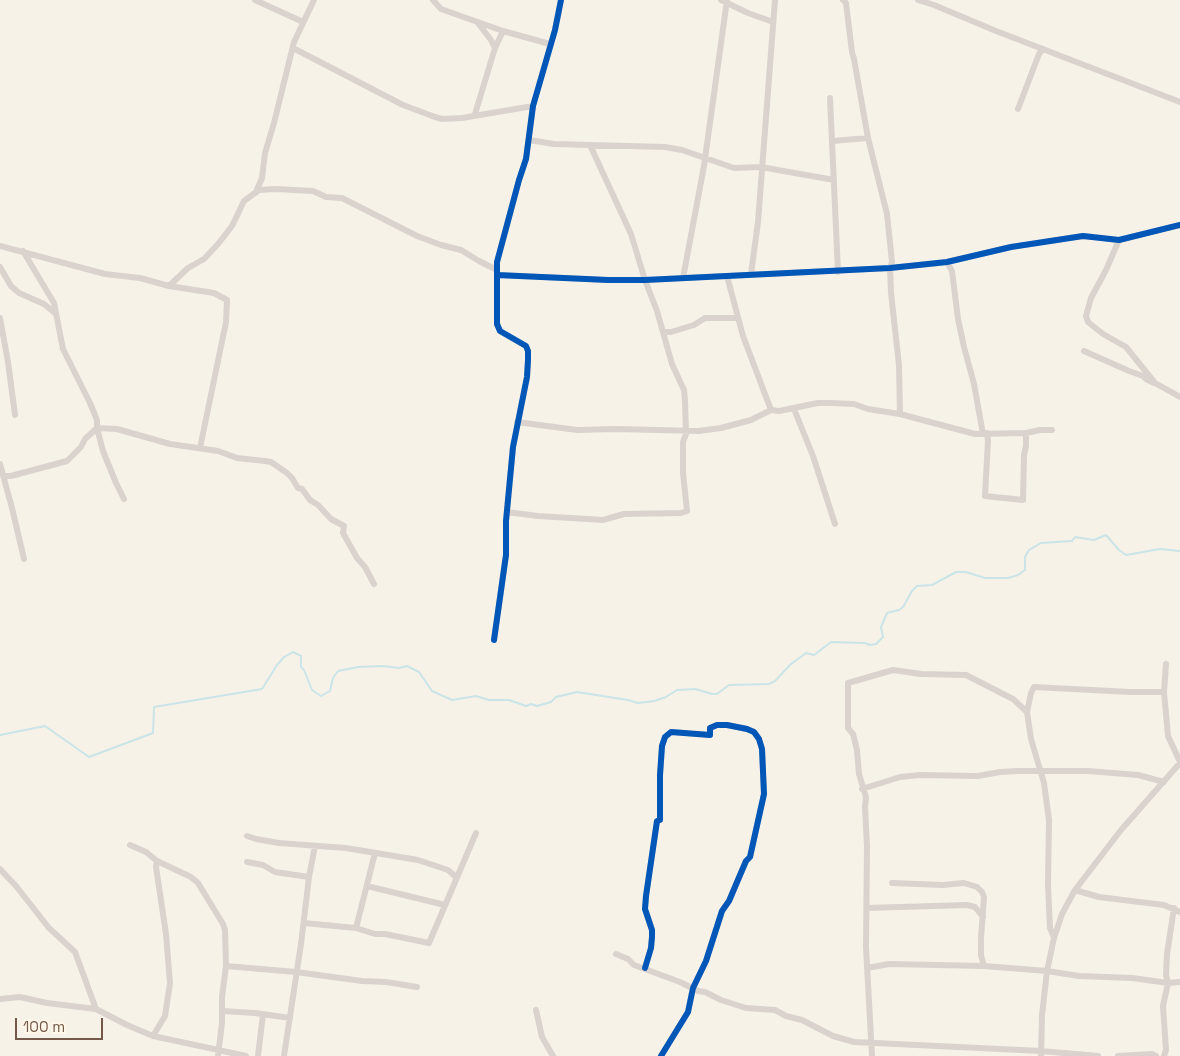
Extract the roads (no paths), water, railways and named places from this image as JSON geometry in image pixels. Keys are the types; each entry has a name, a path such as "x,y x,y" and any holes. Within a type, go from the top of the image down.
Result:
{"street":[{"path":"255,0 303,22"},
{"path":"256,192 262,178 265,153 274,123 283,78 294,42 314,0"},
{"path":"433,0 441,9 503,31 550,44"},
{"path":"494,640 506,555 507,512 513,447 527,377 528,351 526,346 500,330 497,324 497,262 526,159 533,106 555,30 561,0"},
{"path":"751,274 758,222 775,0"},
{"path":"843,0 846,4 852,52 868,138 887,214 892,262 890,268 890,293 899,365 900,414"},
{"path":"918,0 934,4 1180,102"},
{"path":"684,278 704,159 725,1 739,10 773,22"},
{"path":"476,22 496,48"},
{"path":"475,114 503,31"},
{"path":"293,48 403,105 435,117 452,118 533,106"},
{"path":"1018,110 1039,54 1043,49"},
{"path":"830,98 838,272"},
{"path":"832,141 868,138"},
{"path":"529,140 554,144 665,147 682,150 734,168 761,167 834,180"},
{"path":"507,512 603,520 624,514 662,514 687,511 683,473 683,442 686,434 684,390 672,364 631,234 590,145"},
{"path":"169,286 188,268 204,260 232,226 244,201 256,192 266,189 314,191 330,198 342,198 417,236 441,246 461,250 497,273 608,280 838,272 890,268 947,262 1011,247 1083,236 1119,240 1180,226"},
{"path":"1119,240 1091,298 1086,316 1088,322 1099,331 1126,347 1155,383"},
{"path":"0,246 105,274 140,278 169,286 214,293 227,300 226,322 200,448"},
{"path":"23,251 54,303 63,349 97,420 97,428 106,458 124,499"},
{"path":"947,262 952,270 958,319 988,441 985,496 1023,500 1026,433"},
{"path":"0,267 14,289 44,304 57,315"},
{"path":"727,276 737,318 771,410"},
{"path":"0,318 15,415"},
{"path":"663,332 671,332 694,325 705,318 737,318"},
{"path":"1084,351 1144,376 1146,379 1180,398"},
{"path":"517,422 577,430 616,429 685,432 721,428 751,420 771,410 794,409 818,403 845,403 900,414 976,434 1026,433 1052,430"},
{"path":"794,409 813,456 835,524"},
{"path":"2,474 11,476 67,461 81,447 84,439 97,428 117,429 170,444 200,448 237,458 266,461 287,473 310,500 318,505 331,519 344,526 344,532 357,558 374,584"},
{"path":"0,464 24,559"},
{"path":"1041,1053 1042,1016 1047,971 1054,938 1062,914 1075,890 1121,830 1180,763 1168,736 1164,692 1166,664"},
{"path":"872,1056 867,968 866,798 862,789 853,734 848,728 848,683 893,670 921,674 966,675 1013,699 1026,712"},
{"path":"1054,938 1050,928 1048,886 1049,820 1044,783 1031,739 1026,712 1034,687 1164,692"},
{"path":"645,968 652,937 652,930 645,909 657,821 660,820 660,775 662,746 665,737 671,732 710,735 710,728 717,725 727,725 754,732 759,739 762,749 764,794 750,857 746,861 729,901 722,912 706,961 693,988 688,1012 661,1056"},
{"path":"862,789 900,777 920,775 978,776 1000,772 1040,771 1088,771 1138,776 1164,782"},
{"path":"304,923 356,928 375,934 385,934 429,943 476,833"},
{"path":"247,836 256,840 279,844 346,848 418,860 448,870 456,877"},
{"path":"130,845 146,852 157,861 198,883 225,930 226,966 218,1053"},
{"path":"284,1056 315,846"},
{"path":"356,928 375,853"},
{"path":"154,1036 165,1016 170,983 165,926 156,867 157,861"},
{"path":"247,862 263,865 281,873 309,877"},
{"path":"0,869 49,928 75,952 96,1009"},
{"path":"892,883 943,885 964,883 977,887 984,896 982,955 984,966"},
{"path":"367,886 445,905"},
{"path":"1075,890 1099,897 1164,905 1178,912 1173,920 1167,954 1166,974 1168,983 1163,1006 1166,1050 1164,1056"},
{"path":"867,908 968,904 975,907 983,917"},
{"path":"616,954 628,959 634,965 721,1000 746,1008 775,1010 786,1016 802,1020 833,1036 854,1042 927,1044 1098,1056"},
{"path":"867,968 889,964 984,966 1047,971 1079,976 1132,978 1168,983 1180,982"},
{"path":"226,966 296,972 417,987"},
{"path":"0,999 20,997 47,1003 96,1009 127,1026 154,1036 218,1053 246,1056"},
{"path":"536,1010 542,1037 553,1056"},
{"path":"222,1011 290,1018"},
{"path":"258,1056 263,1014"},
{"path":"1118,1056 1152,1054 1156,1056"}],"waterway":[{"path":"0,735 45,726 89,757 153,733 154,707 262,689 277,665 284,657 293,652 301,656 301,667 312,690 321,696 330,691 333,678 338,671 358,667 383,666 399,668 407,666 419,672 432,691 452,700 476,696 489,700 509,700 526,706 531,704 537,706 551,702 556,697 577,692 638,703 654,701 666,697 677,690 695,689 717,694 729,685 769,684 775,681 791,664 806,653 814,655 831,642 876,644 883,637 881,627 887,613 903,607 917,586 932,585 956,572 966,572 985,578 1008,578 1018,575 1025,570 1025,557 1029,550 1041,543 1072,541 1075,537 1094,540 1106,535 1126,555 1160,549 1180,551"}]}
